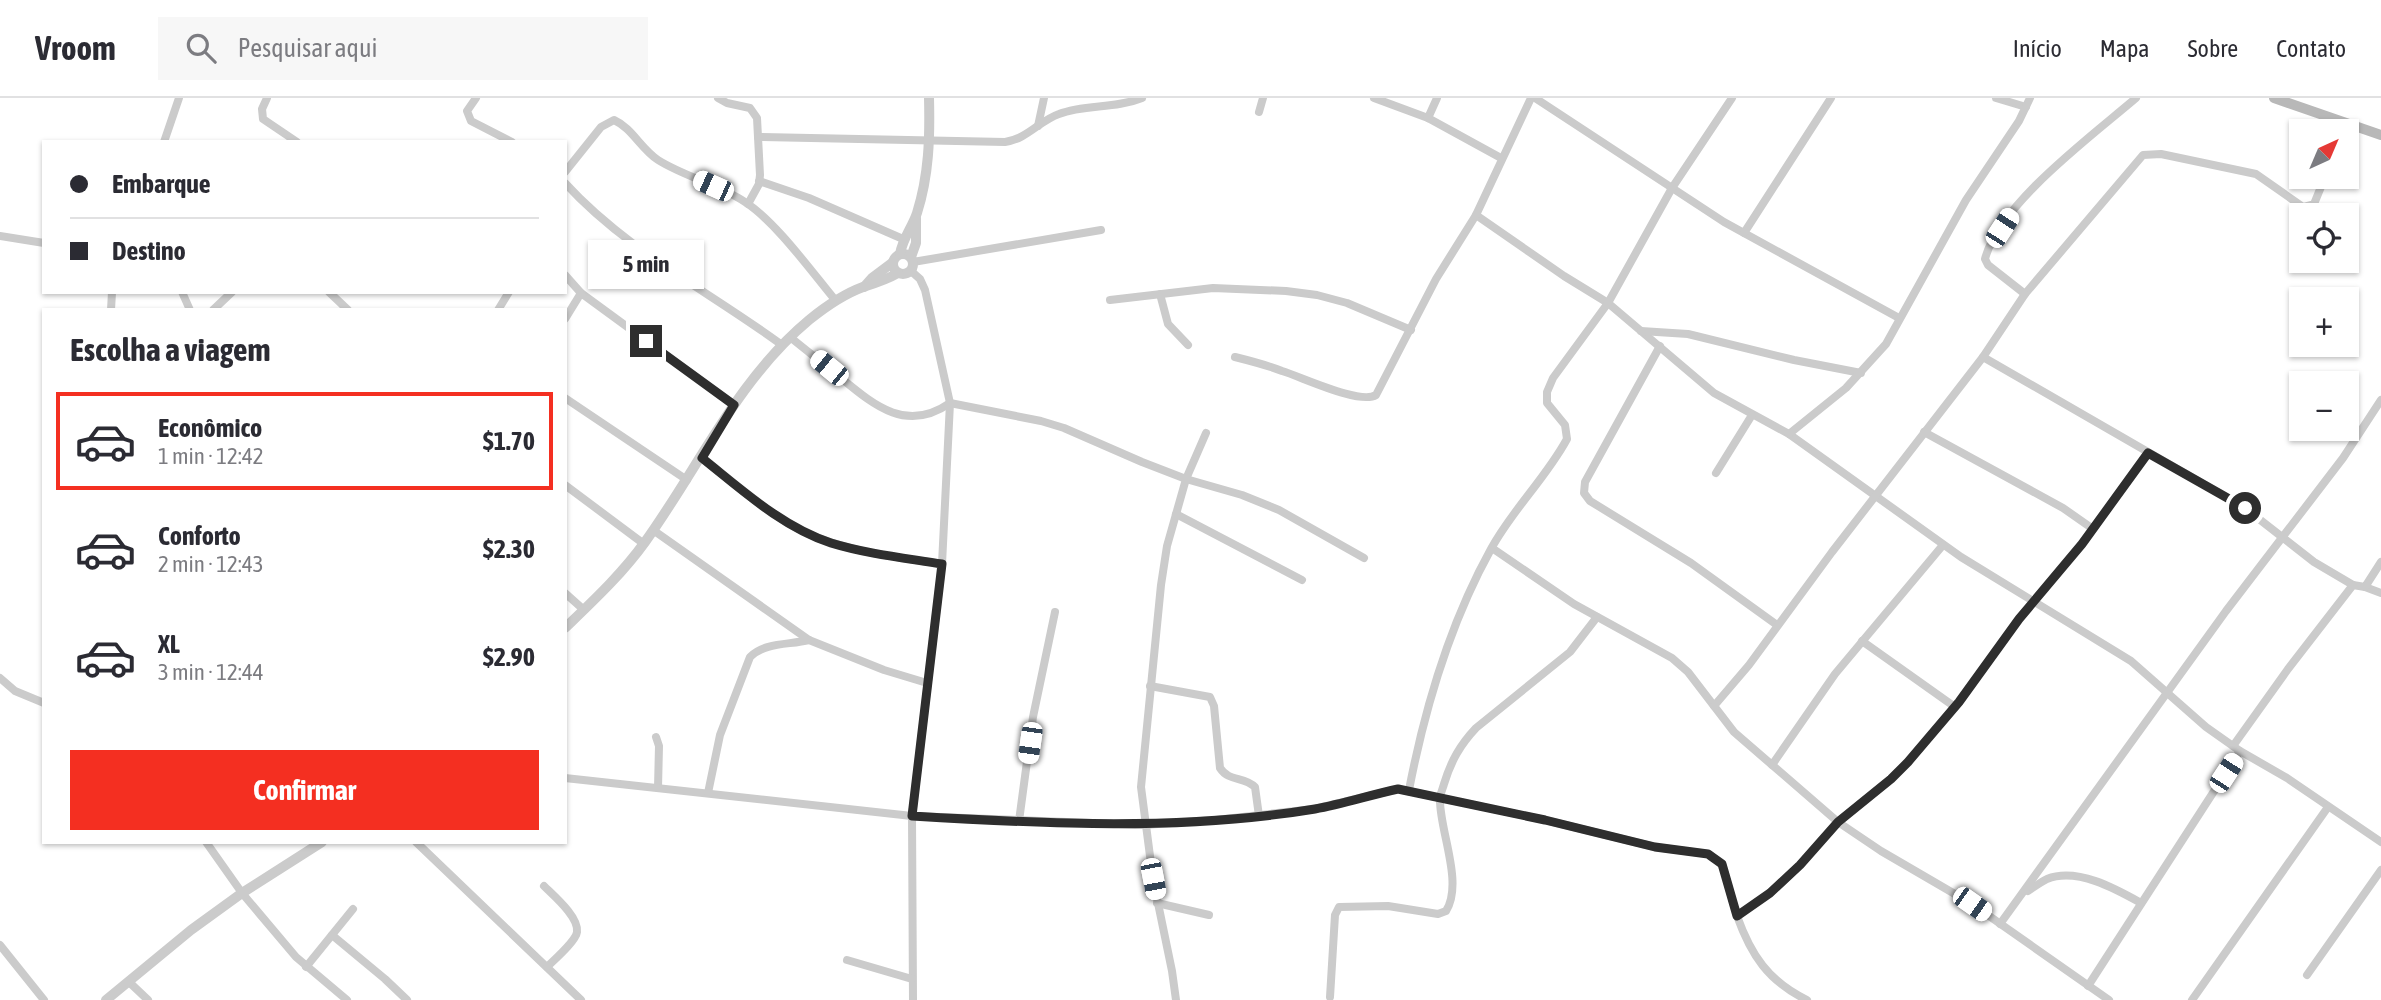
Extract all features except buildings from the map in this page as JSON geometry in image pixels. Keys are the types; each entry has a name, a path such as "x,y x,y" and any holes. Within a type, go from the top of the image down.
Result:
{"main road":[{"path":"2274,98 2324,119"},
{"path":"2359,130 2381,135"}],"street":[{"path":"165,140 179,98"},
{"path":"267,98 262,109 264,119 294,140"},
{"path":"476,98 467,111 471,121 508,140"},
{"path":"718,98 750,108 757,118 759,181 748,204"},
{"path":"892,262 893,269 905,275 912,263 916,243 916,218 926,179 930,140 929,98"},
{"path":"1038,126 1044,98"},
{"path":"758,138 1015,141 1059,114 1142,98"},
{"path":"1259,112 1263,98"},
{"path":"1374,98 1428,118 1501,158"},
{"path":"1428,118 1437,98"},
{"path":"1235,357 1275,368 1332,390 1368,398 1376,395 1436,279 1476,215 1501,158 1533,98 1744,233 1899,318"},
{"path":"1409,790 1423,724 1442,663 1492,548 1567,439 1564,425 1547,403 1547,392 1553,378 1608,303 1672,188 1732,98"},
{"path":"1744,233 1831,98"},
{"path":"1789,434 1822,409 1861,373 1886,344 1971,191 2019,121 2028,102 1996,98"},
{"path":"2025,294 1988,265 1985,259 1993,241 2038,182 2136,98"},
{"path":"567,170 601,127 614,120 623,124 643,148 669,167 748,204 766,219 836,301"},
{"path":"1714,706 1749,665 1983,357 2025,294 2137,160 2152,153 2256,174 2303,207 2314,204 2320,189"},
{"path":"759,181 830,206 903,239"},
{"path":"567,185 589,209 619,233 786,341 867,400 888,412 923,416 932,414 950,403 1064,428 1186,479 1242,495 1279,510 1364,558"},
{"path":"1476,215 1608,303 1714,393 1789,434 1943,545 2032,603 2132,662 2167,694 2237,749 2287,778 2381,842"},
{"path":"864,287 900,254 903,239 916,218"},
{"path":"912,263 1101,230"},
{"path":"0,236 42,243"},
{"path":"900,254 912,263 925,290 950,403 942,564 912,816 913,1000"},
{"path":"567,626 644,544 734,405 760,369 786,341 824,308 898,273"},
{"path":"567,277 581,293 734,405"},
{"path":"1110,300 1213,288 1286,291 1317,295 1359,307 1411,330"},
{"path":"567,316 581,293"},
{"path":"215,308 230,294"},
{"path":"331,294 346,308"},
{"path":"1160,294 1168,324 1188,345"},
{"path":"1641,331 1688,334 1784,358 1861,373"},
{"path":"1660,346 1585,482 1584,493 1590,501 1691,563 1777,625"},
{"path":"1983,357 2245,508 2329,572 2353,585 2381,593"},
{"path":"567,399 687,480"},
{"path":"2000,924 2282,536 2380,406"},
{"path":"1716,473 1752,415"},
{"path":"1924,432 2063,508 2093,529"},
{"path":"1176,1000 1144,825 1141,787 1167,546 1186,479 1206,433"},
{"path":"1737,916 1770,893 1800,865 1838,822 1908,762 1955,707 2004,638 2093,529 2148,453"},
{"path":"702,458 742,490 805,532 831,543 876,554 942,564"},
{"path":"567,486 644,544"},
{"path":"1176,514 1302,580"},
{"path":"653,530 809,640 861,662 927,683"},
{"path":"1772,765 1826,686 1943,545"},
{"path":"1492,548 1574,604 1661,651 1681,666 1734,732 1838,822 1881,851 1972,904 2103,998"},
{"path":"2365,587 2381,562"},
{"path":"2088,986 2288,670 2353,585"},
{"path":"567,595 584,610"},
{"path":"1018,821 1033,717 1055,612"},
{"path":"1330,997 1335,915 1339,907 1388,906 1438,914 1449,907 1451,864 1440,799 1451,760 1462,743 1492,714 1570,652 1597,617"},
{"path":"708,793 720,735 750,657 766,646 809,640"},
{"path":"1862,641 1955,707"},
{"path":"0,678 15,691 42,702"},
{"path":"1150,686 1210,697 1214,706 1220,768 1230,778 1248,782 1255,787 1258,816"},
{"path":"656,737 659,746 658,788"},
{"path":"567,778 912,816 1144,825 1258,816 1326,807 1398,789 1409,790 1655,847 1708,854 1722,864 1737,916 1765,971 1776,982 1807,1000"},
{"path":"2192,1000 2328,807"},
{"path":"207,844 242,893 306,967 347,1000"},
{"path":"106,1000 191,930 242,893 319,844"},
{"path":"418,844 581,1000"},
{"path":"2307,975 2381,870"},
{"path":"2023,894 2046,879 2071,876 2126,895 2141,904"},
{"path":"544,886 575,921 577,932 547,967"},
{"path":"1157,903 1209,915"},
{"path":"306,967 353,909"},
{"path":"332,935 407,1000"},
{"path":"0,945 44,1000"},
{"path":"847,960 912,979"},
{"path":"129,982 148,1000"}],"route":[{"path":"646,341 734,405 702,458 742,490 784,520 831,543 876,554 942,564 912,816 1144,825 1262,816 1314,809 1398,789 1409,790 1655,847 1708,854 1722,864 1737,916 1770,893 1800,865 1838,822 1908,762 1944,721 2004,638 2082,544 2148,453 2245,508"}]}
